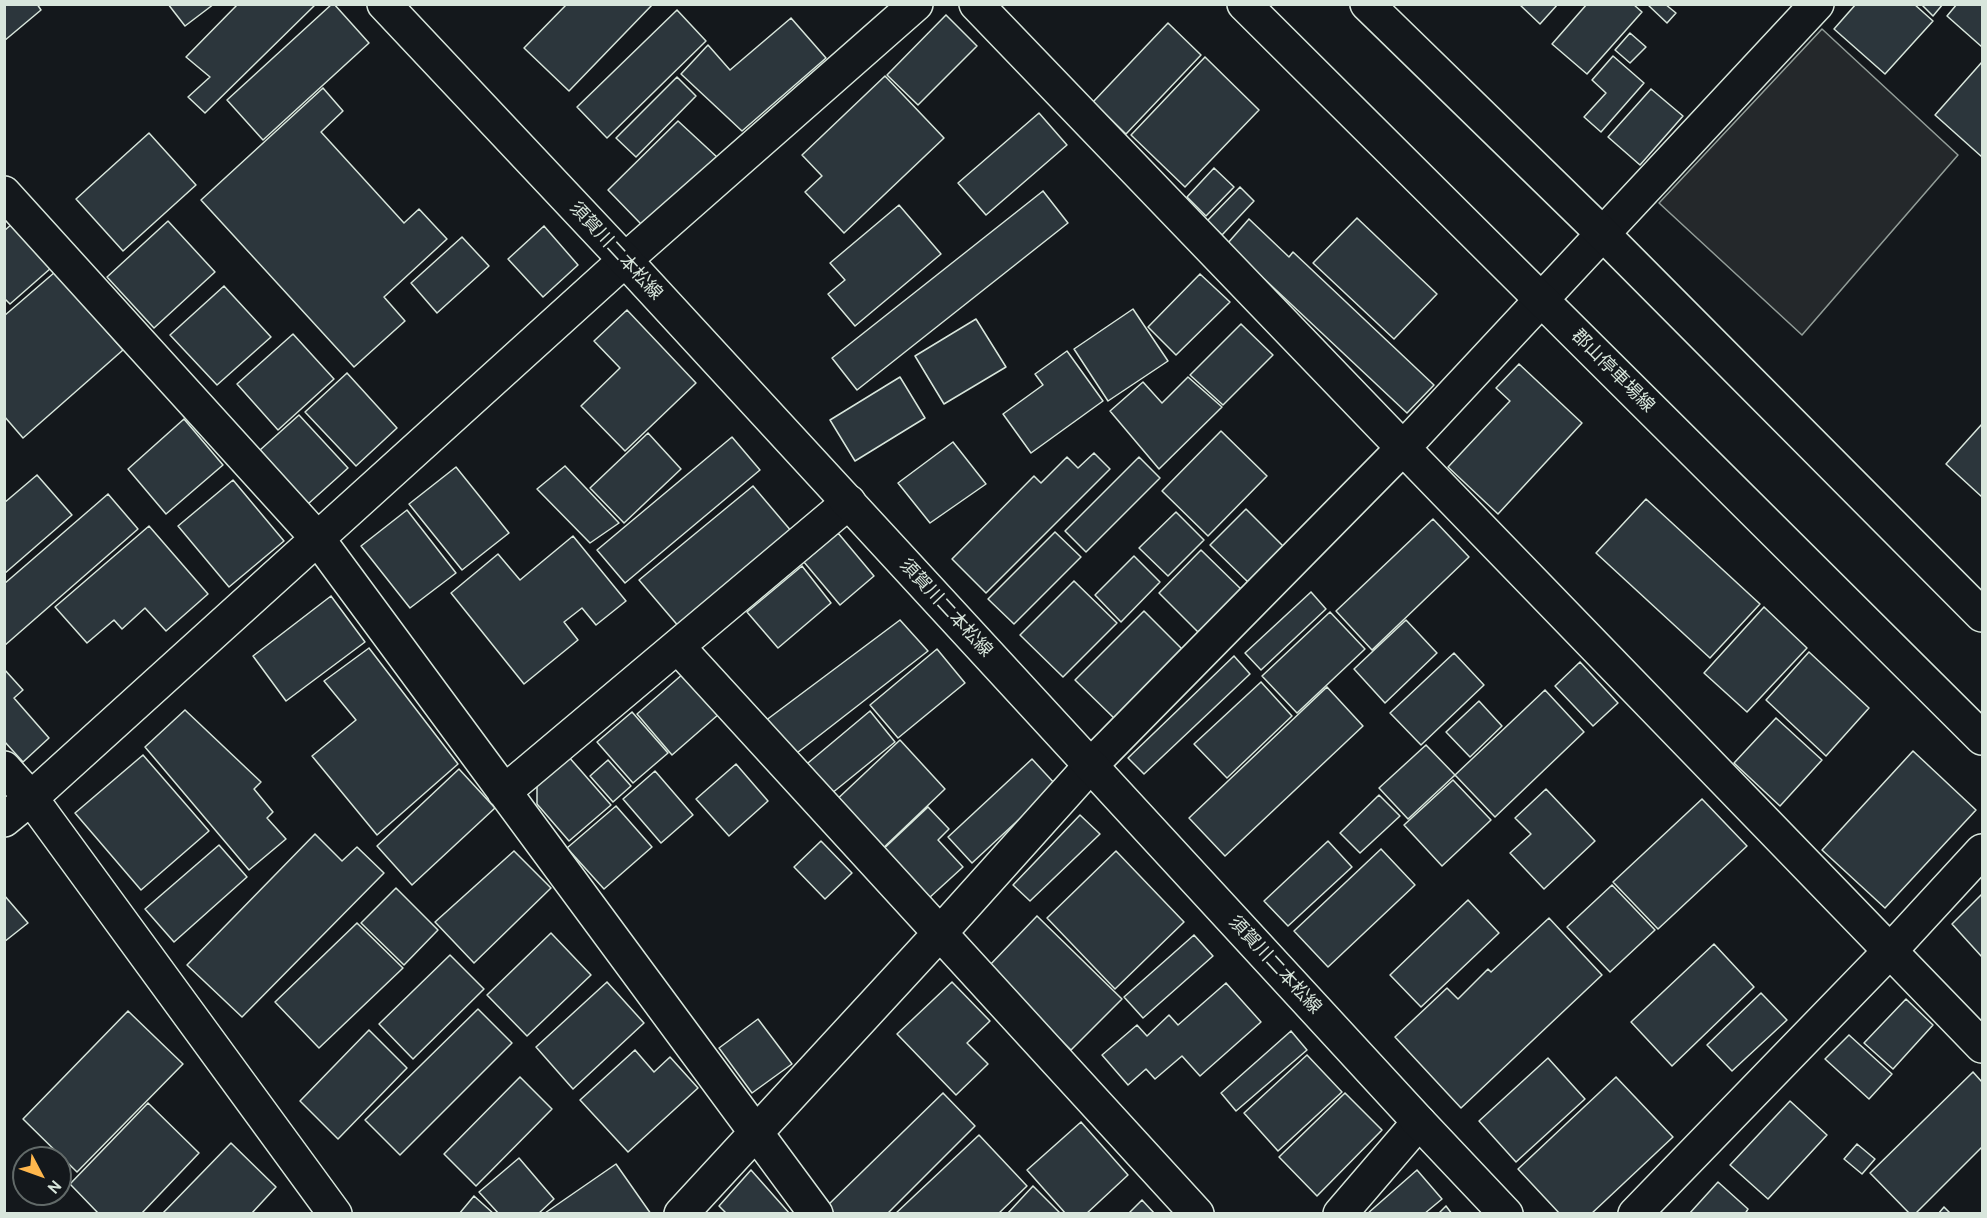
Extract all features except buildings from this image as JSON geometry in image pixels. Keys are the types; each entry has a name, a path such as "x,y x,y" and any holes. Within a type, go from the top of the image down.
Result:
{"street":[{"name":"須賀川二本松線","path":"384,4 626,260 1506,1214"},
{"path":"4,820 626,260 915,4"},
{"path":"976,4 1402,448 1983,1047"},
{"name":"郡山停車場線","path":"1244,4 1983,738"},
{"path":"1367,4 1602,233 1983,615"},
{"path":"681,1214 1091,765 1402,448 1817,4"},
{"path":"4,193 318,539 816,1214"},
{"path":"504,792 849,502"},
{"path":"678,647 1197,1214"},
{"path":"4,768 31,798 335,1214"},
{"path":"1635,1214 1889,952 1983,851"},
{"path":"1340,1214 1419,1122"}],"shaded area":[{"path":"1822,29 1958,155 1802,335 1659,203"}]}
